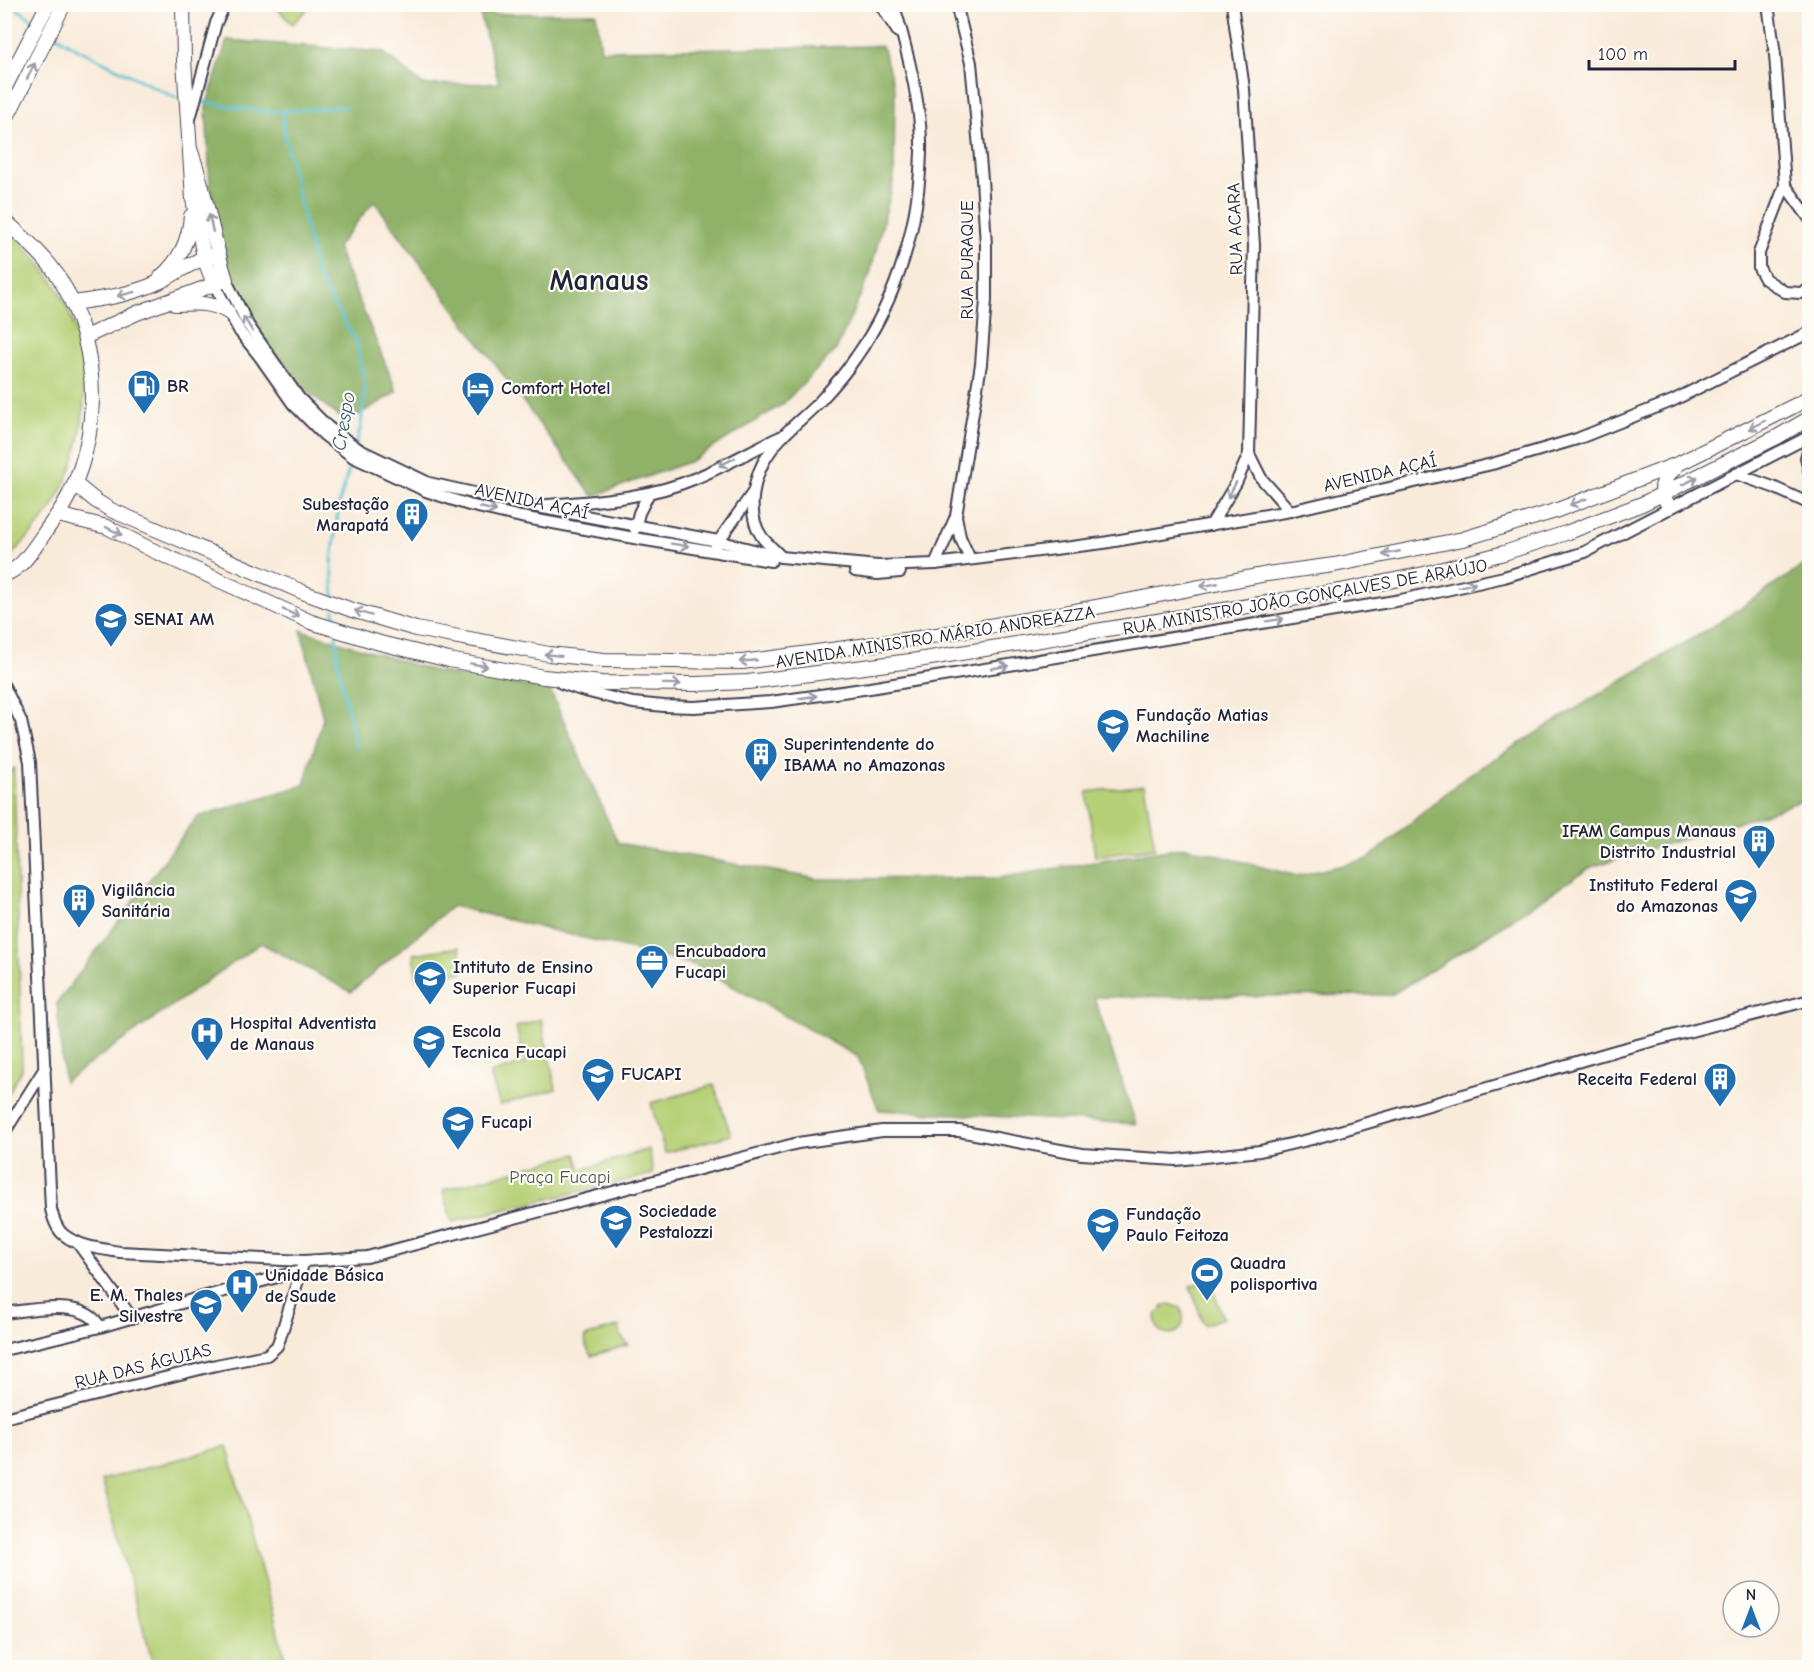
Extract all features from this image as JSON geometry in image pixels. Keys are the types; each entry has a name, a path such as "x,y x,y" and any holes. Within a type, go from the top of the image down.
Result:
{"main road":[{"path":"4,89 48,4"},
{"path":"4,123 64,4"},
{"path":"183,4 193,199 204,258 220,282"},
{"path":"190,150 200,178 218,253 220,282"},
{"path":"150,286 172,266 181,253 190,233 193,199"},
{"path":"4,220 40,252 58,276 72,303 88,350 92,405 87,445 75,484 58,515 18,567 4,575"},
{"path":"72,303 111,297 150,286 218,253"},
{"path":"85,337 137,313 220,282"},
{"path":"158,305 195,303 220,307 228,312"},
{"name":"AVENIDA MINISTRO MÁRIO ANDREAZZA","path":"58,515 107,527 160,554 311,622 448,660 602,683 748,682 918,660 1269,588 1334,565 1463,539 1555,511 1680,463 1809,398"},
{"name":"AVENIDA MINISTRO MÁRIO ANDREAZZA","path":"75,484 111,510 305,593 416,629 498,646 604,660 742,662 791,657 1009,623 1269,588 1340,591 1403,578 1504,553 1666,501 1809,418"},
{"path":"1666,501 1663,482 1680,463"}],"street":[{"path":"188,128 216,23 225,4"},
{"path":"880,4 904,41"},
{"path":"781,557 761,536 752,514 754,491 762,464 780,437 822,399 856,357 883,313 905,259 916,207 921,150 917,96 893,4"},
{"name":"RUA PURAQUE","path":"935,564 956,516 981,364 986,300 986,245 982,179 971,63 956,4"},
{"name":"RUA ACARA","path":"1211,525 1236,483 1249,454 1254,245 1244,89 1232,4"},
{"path":"1768,4 1775,55 1785,185 1759,253 1759,268 1765,279 1785,292 1801,293 1809,290"},
{"path":"1785,185 1809,219"},
{"name":"AVENIDA AÇAÍ","path":"220,282 228,312 293,404 324,435 353,457 426,491 469,505 521,517 634,538 716,546 781,557 878,566 935,564 1103,543 1290,511 1492,464 1577,439 1672,401 1809,332"},
{"name":"AVENIDA AÇAÍ","path":"220,282 299,398 328,427 360,450 429,483 532,506 636,524 782,563 878,574 912,572 935,564"},
{"name":"AVENIDA MINISTRO MÁRIO ANDREAZZA","path":"1666,501 1736,474 1809,436"},
{"path":"532,506 649,493 695,478 780,437"},
{"path":"1809,444 1806,458 1809,474"},
{"name":"RUA ACARA","path":"1249,454 1261,478 1290,511"},
{"path":"1736,474 1773,487 1809,504"},
{"path":"716,546 754,491"},
{"path":"634,538 641,507 649,493"},
{"name":"RUA MINISTRO JOÃO GONÇALVES DE ARAÚJO","path":"544,676 582,690 633,703 664,706 771,702 870,688 1401,600 1504,578 1585,552 1666,501"},
{"name":"RUA PURAQUE","path":"956,516 960,537 970,559"},
{"path":"4,686 16,707 30,762 51,1209 54,1222 63,1235 91,1247 120,1252 302,1266"},
{"path":"4,697 16,707"},
{"path":"4,1350 132,1318 302,1266 367,1257 798,1143 882,1131 958,1131 1082,1154 1127,1157 1176,1160 1260,1151 1311,1139 1618,1050 1809,1000"},
{"path":"4,1133 45,1068"},
{"path":"77,1242 132,1318"},
{"name":"RUA DAS ÁGUIAS","path":"4,1418 216,1365 267,1355 277,1346 302,1266"},
{"path":"4,1313 57,1308 79,1311 96,1321 100,1327"}],"green space":[{"path":"274,5 312,5 292,24"},
{"path":"596,13 601,50 882,46 895,90 894,179 870,274 836,350 783,404 691,461 593,496 374,201 337,247 397,392 346,422 304,389 257,332 228,269 210,185 206,107 227,40 383,52 423,85 499,83 480,14"},
{"path":"4,227 42,266 67,307 82,363 84,392 77,449 68,477 44,519 5,561"},
{"path":"1809,562 1809,798 1591,867 1391,995 1094,997 1136,1124 879,1110 858,1057 695,965 452,906 351,992 261,943 64,1082 57,1003 197,817 304,785 323,718 301,630 437,672 550,690 618,843 818,879 998,878 1186,847 1297,876 1368,859 1465,777 1707,630"},
{"path":"14,768 22,1068 5,1100 4,780"},
{"path":"1144,785 1155,848 1095,857 1087,792"},
{"path":"459,947 463,972 417,979 413,954"},
{"path":"541,1019 556,1089 500,1105 490,1074 525,1063 516,1027"},
{"path":"714,1085 731,1135 665,1153 651,1103"},
{"name":"Praça Fucapi","path":"649,1149 653,1174 452,1222 443,1190 576,1154 581,1170"},
{"name":"Quadra polisportiva","path":"1210,1279 1223,1318 1204,1325 1190,1286"},
{"path":"1170,1304 1181,1308 1183,1319 1177,1332 1170,1334 1159,1329 1156,1322 1157,1313 1164,1308 1162,1307"},
{"path":"619,1326 621,1337 628,1345 591,1356 585,1337"},
{"path":"227,1446 288,1667 154,1667 102,1480"}],"waterway":[{"name":"Crespo","path":"10,4 36,22"},
{"name":"Crespo","path":"54,34 72,46 174,97 181,98"},
{"name":"Crespo","path":"196,101 267,112 346,107"},
{"name":"Crespo","path":"282,111 285,138 317,276 356,341 365,386 361,427 356,444"},
{"name":"Crespo","path":"334,600 332,562 339,503 352,459"},
{"name":"Crespo","path":"334,610 335,624"},
{"name":"Crespo","path":"336,633 338,665 356,747"}],"place":[{"name":"BR","path":"144,415"},
{"name":"Comfort Hotel","path":"478,417"},
{"name":"Subestação Marapatá","path":"412,543"},
{"name":"SENAI AM","path":"111,648"},
{"name":"Fundação Matias Machiline","path":"1113,754"},
{"name":"Superintendente do IBAMA no Amazonas","path":"761,783"},
{"name":"IFAM Campus Manaus Distrito Industrial","path":"1759,870"},
{"name":"Instituto Federal do Amazonas","path":"1741,924"},
{"name":"Vigilância Sanitária","path":"79,929"},
{"name":"Encubadora Fucapi","path":"652,990"},
{"name":"Intituto de Ensino Superior Fucapi","path":"430,1006"},
{"name":"Hospital Adventista de Manaus","path":"207,1062"},
{"name":"Escola Tecnica Fucapi","path":"429,1070"},
{"name":"FUCAPI","path":"598,1103"},
{"name":"Receita Federal","path":"1720,1108"},
{"name":"Fucapi","path":"458,1151"},
{"name":"Sociedade Pestalozzi","path":"616,1250"},
{"name":"Fundação Paulo Feitoza","path":"1103,1253"},
{"name":"Quadra polisportiva","path":"1207,1302"},
{"name":"Unidade Básica de Saude","path":"242,1314"},
{"name":"E. M. Thales Silvestre","path":"206,1334"}],"district":[{"name":"Manaus","path":"599,280"}]}
